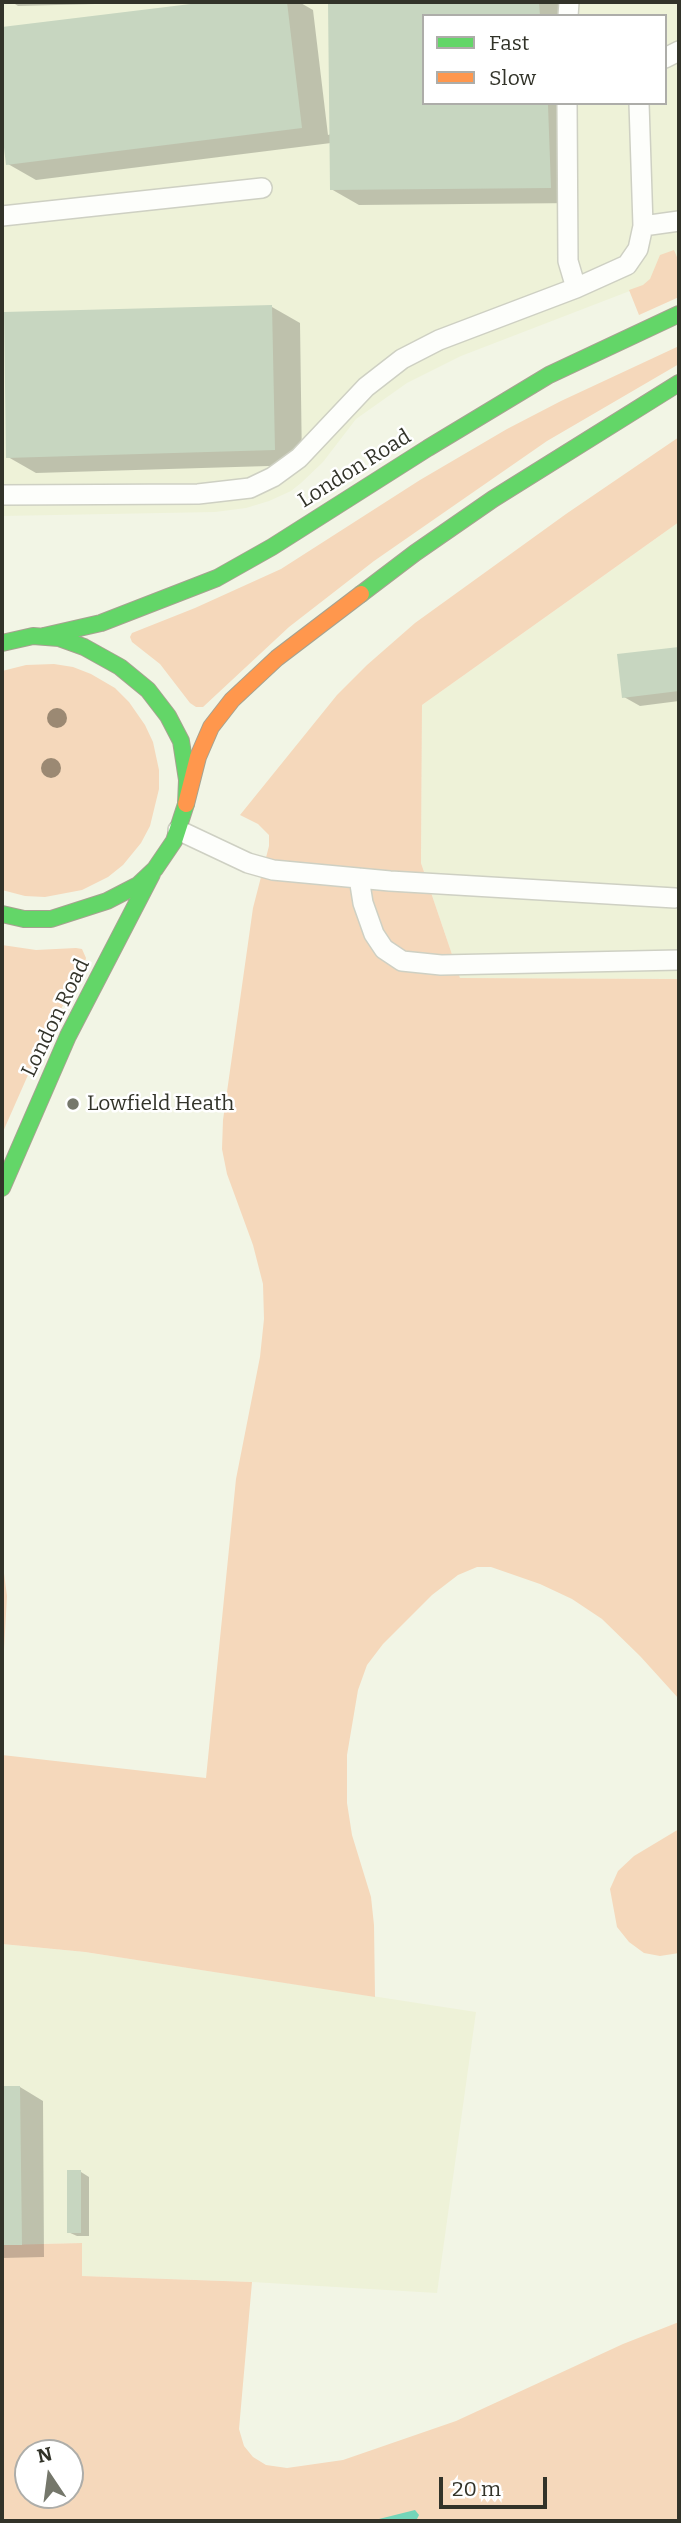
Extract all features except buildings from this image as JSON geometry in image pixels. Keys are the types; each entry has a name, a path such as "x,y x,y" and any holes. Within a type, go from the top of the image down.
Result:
{"main road":[{"name":"London Road","path":"2,643 44,636 136,611 217,578 272,547 549,375 679,314"},
{"path":"2,914 37,920 70,915 132,889 155,869 178,831 198,757 211,727 232,700 277,658 415,553 493,499 679,383"},
{"path":"44,636 84,647 120,667 148,690 168,716 181,741 187,771 186,804"},
{"name":"London Road","path":"2,1188 68,1037 155,869"}],"lane":[{"path":"567,105 568,261 576,288"},
{"path":"2,495 198,494 250,488 272,477 299,458 366,387 402,359 464,330 576,288 627,265 638,249 643,226 639,105"},
{"path":"2,216 262,188"},
{"path":"643,226 679,221"},
{"path":"178,831 259,867 288,872 675,898"},
{"path":"359,878 363,903 374,934 384,949 402,961 441,965 679,960"}],"shaded area":[{"path":"2,2 679,2 679,272 461,356 407,383 356,419 323,462 291,491 246,508 215,512 2,516"},
{"path":"674,250 679,262 679,297 639,315 629,290 650,279 660,255"},
{"path":"679,346 679,364 547,441 374,561 289,627 203,707 190,703 160,664 132,642 132,633 281,569 420,480 507,429"},
{"path":"679,437 679,522 422,705 421,863 460,978 679,979 679,1699 602,1619 572,1599 540,1584 491,1567 477,1567 458,1575 432,1595 383,1644 367,1665 358,1690 347,1755 347,1803 352,1835 371,1897 375,1997 85,1952 2,1944 2,1755 206,1778 236,1479 260,1357 264,1319 263,1284 253,1245 227,1174 222,1149 223,1120 253,908 269,846 269,835 258,824 240,815 337,695 415,623 566,514"},
{"path":"679,522 679,979 460,978 421,863 422,705"},
{"path":"54,664 91,674 115,688 129,702 153,742 159,770 159,789 150,826 141,843 123,865 108,877 82,890 45,897 25,896 2,890 2,671 26,665"},
{"path":"2,945 36,950 76,948 82,949 86,958 39,1050 2,1134"},
{"path":"2,1558 7,1596 2,1685"},
{"path":"679,1829 679,1953 660,1956 644,1953 629,1942 617,1927 610,1889 618,1871 634,1856"},
{"path":"2,1944 85,1952 476,2012 437,2293 252,2282 81,2276 82,2243 2,2245"},
{"path":"82,2243 82,2276 252,2282 239,2429 244,2446 253,2457 266,2465 287,2468 343,2460 456,2421 623,2344 679,2322 679,2521 2,2521 2,2245"},
{"path":"415,2510 419,2515 416,2521 371,2521"}],"traffic: fast":[{"path":"44,636 101,623 217,578 272,547 549,375 679,314"},
{"path":"361,594 493,499 679,383"},
{"path":"2,643 33,636 59,638 84,647 120,667 148,690 168,716 181,741 187,780 186,804 174,841 155,869 138,885 107,901 51,919 24,919 2,914"},
{"path":"2,1188 68,1036 152,874"}],"traffic: slow":[{"path":"186,804 198,757 211,727 232,700 277,658 361,594"}],"place":[{"name":"Lowfield Heath","path":"73,1104"}]}
